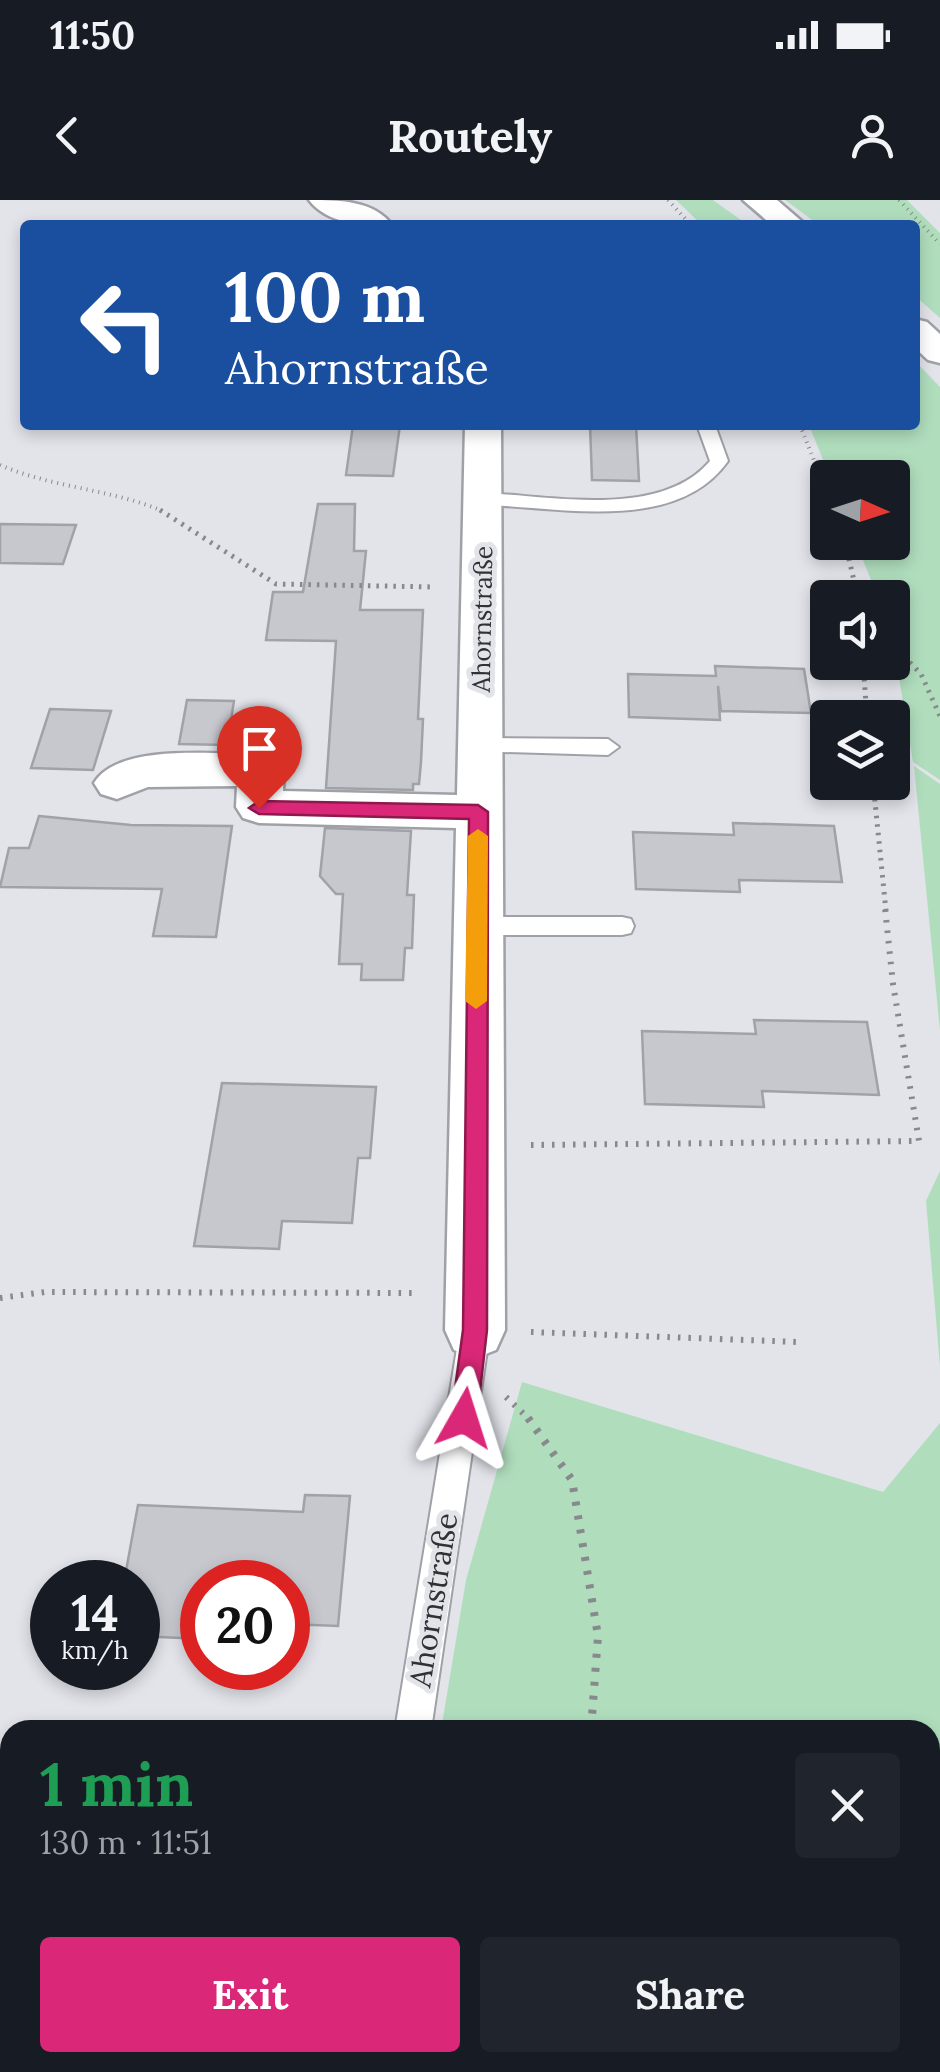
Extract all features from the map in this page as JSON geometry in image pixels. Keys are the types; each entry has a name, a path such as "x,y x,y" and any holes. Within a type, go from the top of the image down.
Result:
{"street":[{"path":"758,200 785,220"},
{"path":"331,201 368,220"},
{"path":"920,334 940,353"},
{"name":"Ahornstraße","path":"473,1330 483,430"},
{"path":"118,783 141,771 160,769 261,770 259,808 478,812"}],"lane":[{"path":"484,499 630,501 672,496 706,478 719,461 708,430"},
{"path":"479,746 608,747"},
{"path":"477,926 622,926"},
{"name":"Ahornstraße","path":"414,1720 473,1330"}],"path":[{"path":"668,200 686,220"},
{"path":"899,200 918,220"},
{"path":"920,223 940,244"},
{"path":"802,430 814,460"},
{"path":"0,465 46,481 150,505 181,521 258,577 276,584 483,587"},
{"path":"910,663 921,674 940,716"},
{"path":"474,1146 919,1142 893,984 876,800"},
{"path":"0,1298 45,1292 473,1330 799,1342"},
{"path":"473,1330 572,1480 598,1636 592,1720"}],"green space":[{"path":"676,200 713,200 741,220 697,220"},
{"path":"785,200 907,200 940,233 940,318 920,300 920,220 812,220"},
{"path":"920,366 940,387 940,780 913,762 910,700 903,700 899,680 910,680 910,580 871,580 863,560 910,560 910,460 823,460 811,430 920,430"},
{"path":"914,766 940,784 940,1031"},
{"path":"940,1171 940,1366 926,1201"},
{"path":"522,1382 883,1492 940,1423 940,1720 443,1720 466,1580"}],"building":[{"path":"352,430 399,430 393,476 346,475"},
{"path":"590,430 636,430 639,481 592,480"},
{"path":"318,504 355,504 354,551 366,551 360,610 423,610 418,719 423,719 421,762 419,784 413,784 413,790 326,788 336,641 266,640 273,592 303,592"},
{"path":"0,524 76,525 63,564 0,563"},
{"path":"715,666 804,669 810,713 721,711 718,686 720,720 629,717 628,674 716,676"},
{"path":"187,700 234,701 227,745 179,744"},
{"path":"50,709 111,711 93,770 31,768"},
{"path":"39,816 131,825 232,826 216,937 153,936 162,889 0,887 9,848 29,848"},
{"path":"733,823 834,826 842,882 739,880 740,892 636,889 633,832 734,835"},
{"path":"325,828 411,831 407,895 414,895 412,948 405,948 403,980 361,980 362,964 339,964 343,894 336,894 320,876"},
{"path":"754,1020 867,1022 879,1095 762,1091 764,1107 645,1104 642,1031 756,1034"},
{"path":"222,1083 376,1087 370,1158 358,1158 352,1223 282,1221 279,1249 194,1246"},
{"path":"305,1495 350,1496 338,1626 310,1625 310,1560 180,1560 180,1638 160,1637 160,1560 128,1560 138,1505 303,1512"}],"slow traffic":[{"path":"476,1001 478,836"}],"route":[{"path":"259,808 478,812 475,1330 464,1418"}]}
